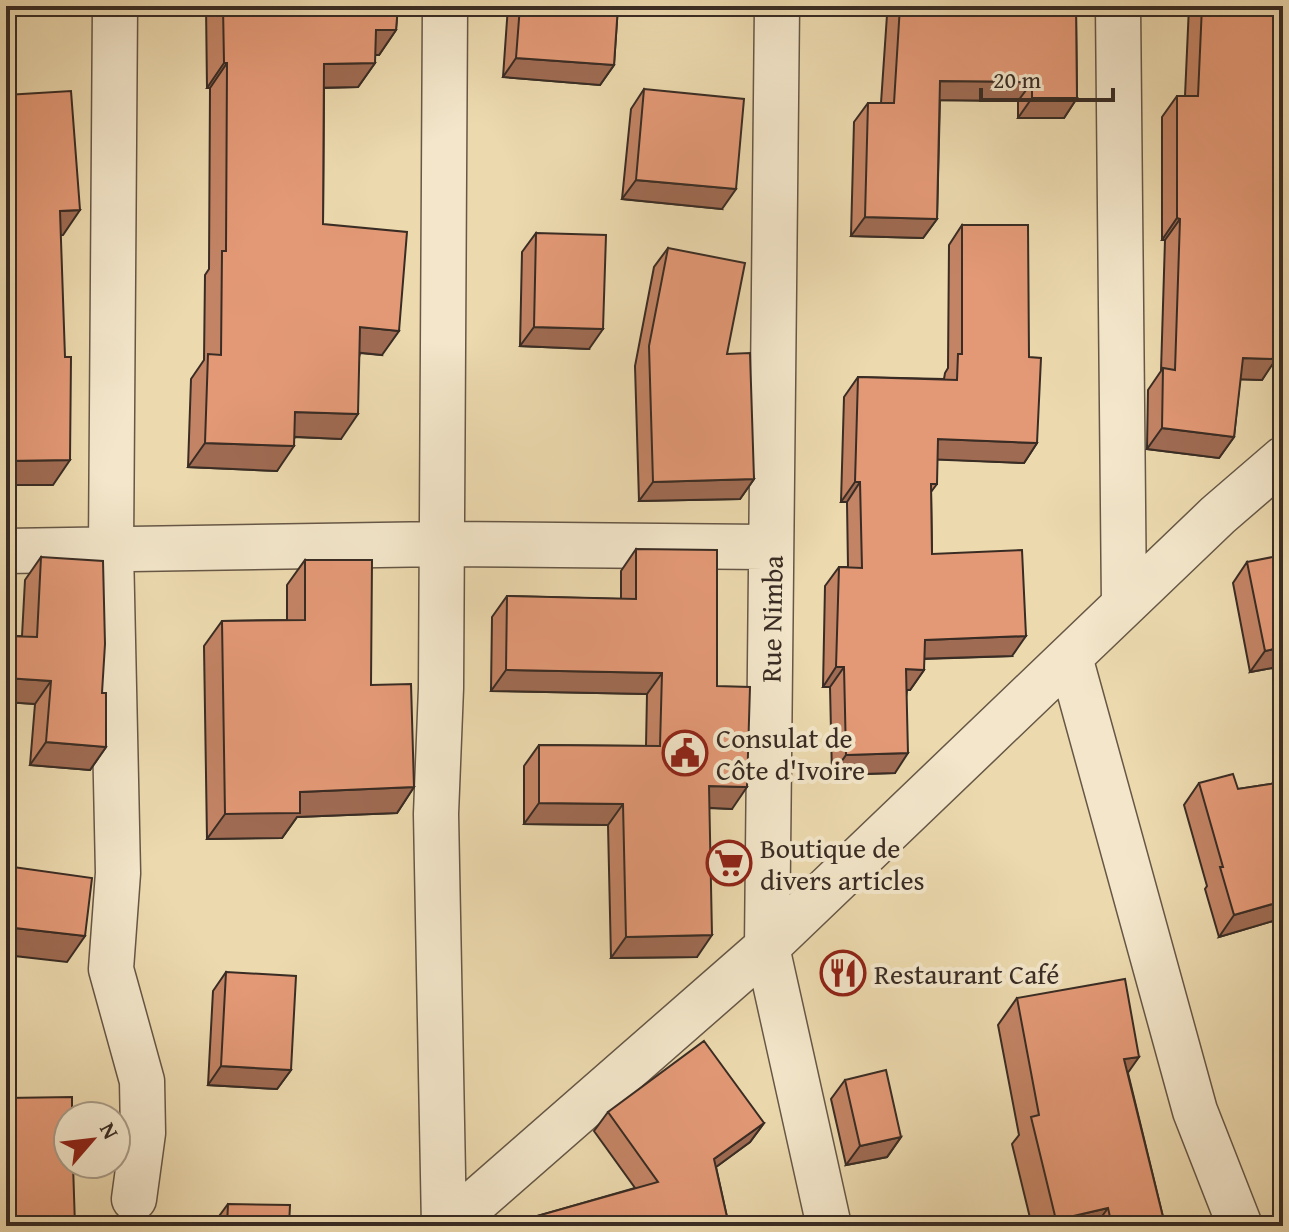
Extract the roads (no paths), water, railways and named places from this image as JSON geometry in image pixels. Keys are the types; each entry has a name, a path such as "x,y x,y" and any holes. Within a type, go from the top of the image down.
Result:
{"street":[{"path":"115,6 111,549 118,873 111,969 142,1081 143,1133 134,1199"},
{"path":"445,6 441,688 436,814 446,1226"},
{"name":"Rue Nimba","path":"777,6 767,947 829,1226"},
{"path":"1118,6 1124,605"},
{"path":"446,1226 767,947 1218,515 1283,459"},
{"path":"6,551 442,544 771,547"},
{"path":"1070,657 1195,1111 1240,1226"}],"place":[{"name":"Consulat de Côte d'Ivoire","path":"685,753"},
{"name":"Boutique de divers articles","path":"729,863"},
{"name":"Restaurant Café","path":"843,973"}]}
